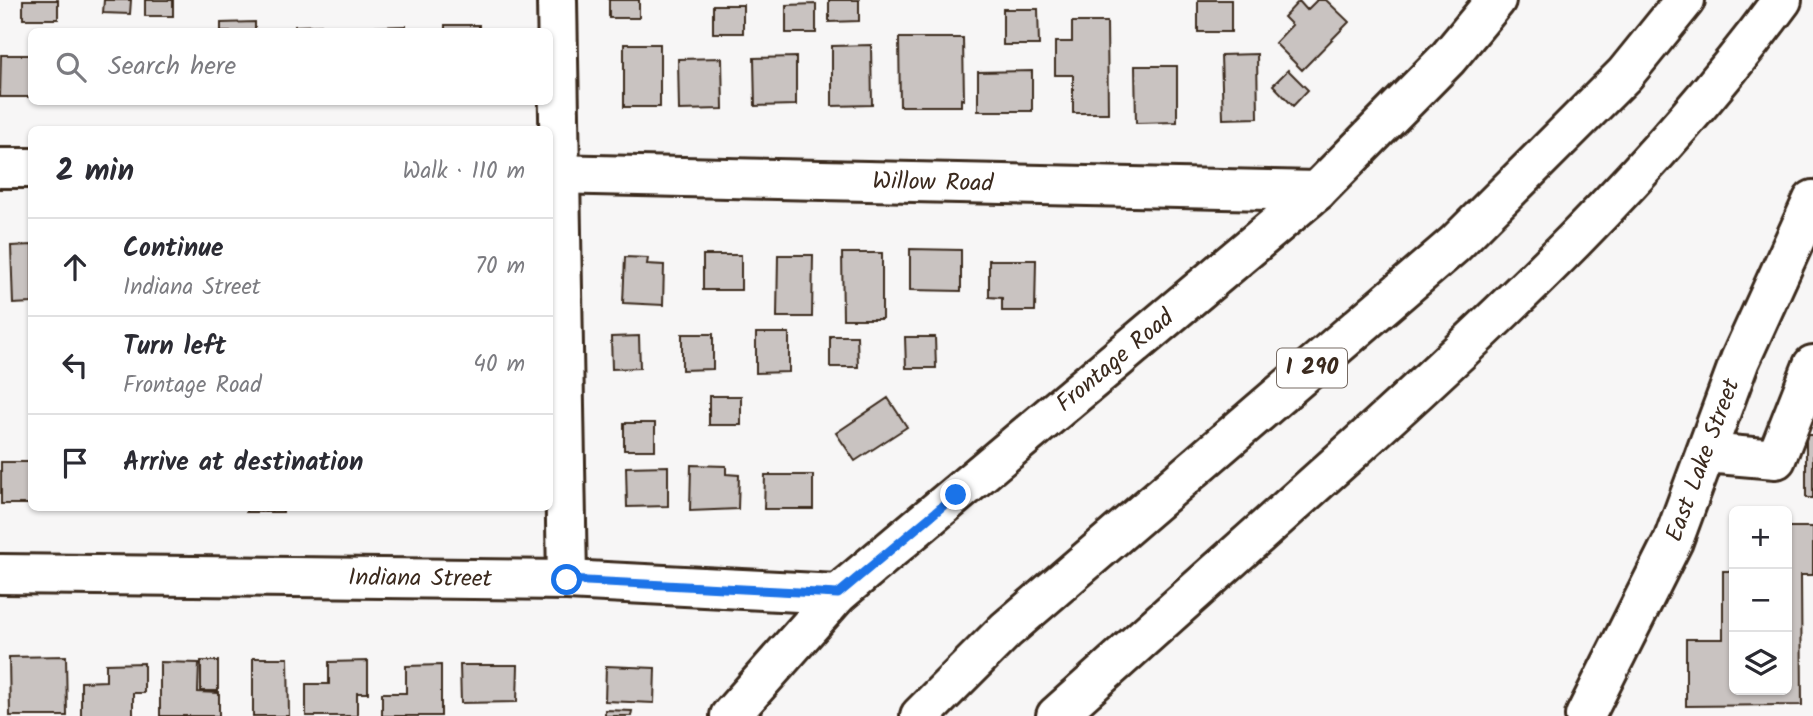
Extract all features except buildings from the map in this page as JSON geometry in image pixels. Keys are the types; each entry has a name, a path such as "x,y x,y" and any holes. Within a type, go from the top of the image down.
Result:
{"main road":[{"path":"557,0 555,174 567,580"},
{"name":"Frontage Road","path":"730,716 838,594 1317,191 1448,58 1496,0"},
{"name":"I 290","path":"920,716 1006,630 1455,244 1625,74 1685,0"},
{"path":"1056,716 1494,322 1613,201 1749,45 1782,0"},
{"path":"0,168 28,168"},
{"name":"Willow Road","path":"555,174 1317,191"},
{"name":"East Lake Street","path":"1585,716 1673,541 1740,360 1813,200"},
{"path":"1706,453 1776,459 1813,365"},
{"name":"Indiana Street","path":"0,574 567,580 838,594"}],"route":[{"path":"567,580 838,594 956,495"}]}
